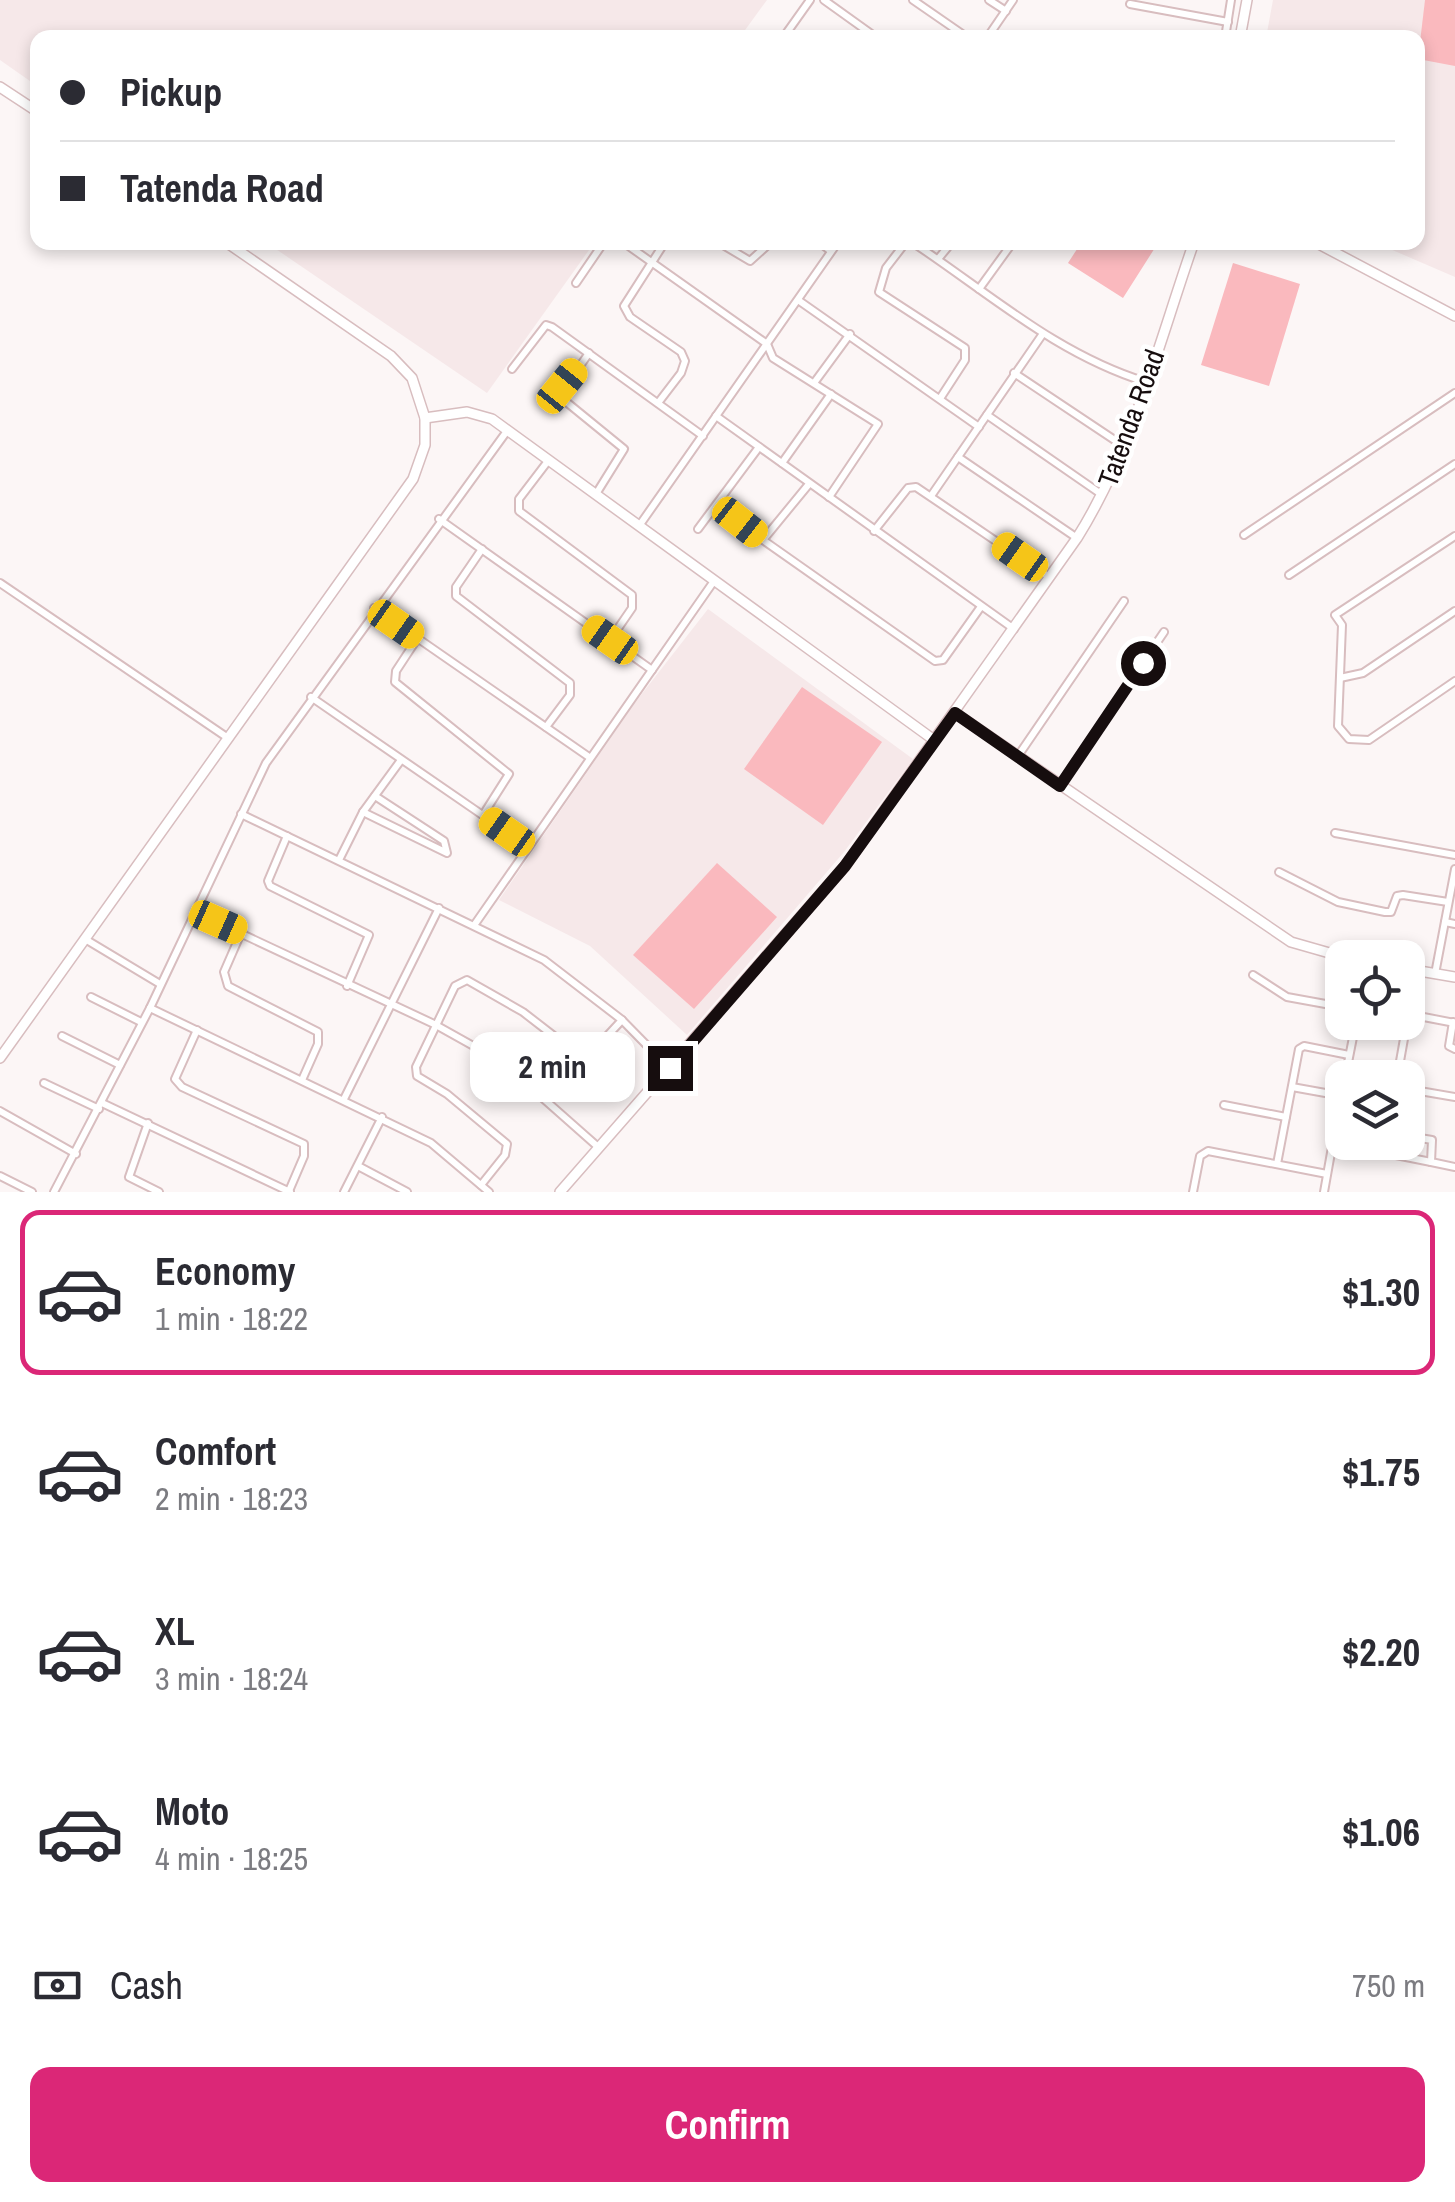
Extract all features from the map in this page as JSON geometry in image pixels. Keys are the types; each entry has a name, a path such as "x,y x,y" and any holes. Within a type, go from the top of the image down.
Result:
{"street":[{"path":"792,30 810,0"},
{"path":"824,0 866,30"},
{"path":"913,0 956,30"},
{"path":"989,0 1006,11"},
{"path":"993,30 1014,0"},
{"path":"1226,30 1232,0"},
{"path":"1241,30 1247,0"},
{"path":"1130,4 1228,22"},
{"path":"0,86 30,107"},
{"path":"0,1058 413,479 425,445 425,418 412,378 395,359 238,250"},
{"path":"576,283 599,250"},
{"path":"634,250 767,344 773,358 878,424 829,496"},
{"path":"658,403 682,373 685,360 680,352 630,317 624,306 660,250"},
{"path":"731,250 750,261 762,250"},
{"path":"902,250 886,268 879,292 965,348 965,360 941,397"},
{"path":"922,250 1042,335 1104,368 1146,382"},
{"path":"938,260 946,250"},
{"path":"978,288 1007,250"},
{"name":"Tatenda Road","path":"560,1192 845,866 1077,538 1104,495 1125,447 1191,250"},
{"path":"1330,250 1455,316"},
{"path":"638,526 831,251"},
{"path":"798,300 979,427"},
{"path":"512,369 546,325 703,436"},
{"path":"814,384 850,334"},
{"path":"931,496 1042,335"},
{"path":"589,353 559,396 624,449 596,494"},
{"path":"1014,374 1125,447"},
{"path":"1244,535 1455,393"},
{"path":"782,463 831,394"},
{"path":"425,418 480,414 508,430 934,740"},
{"path":"988,414 1104,495"},
{"path":"716,416 1014,629"},
{"path":"54,1192 150,1008 266,763 374,608 508,430"},
{"path":"698,529 760,447"},
{"path":"958,457 1077,538"},
{"path":"548,461 519,500 518,510 632,595 632,608 610,640"},
{"path":"1288,575 1455,464"},
{"path":"763,540 810,484"},
{"path":"874,531 910,486 931,496 1050,578"},
{"path":"717,504 935,661 942,660 980,608"},
{"path":"440,519 652,670"},
{"path":"1455,536 1335,615 1342,625 1338,726 1356,742 1368,740 1455,681"},
{"path":"482,549 456,587 456,596 570,684 570,695 546,727"},
{"path":"475,924 526,845 714,581"},
{"path":"0,583 228,738"},
{"path":"1018,756 1124,600"},
{"path":"374,608 588,757"},
{"path":"1340,678 1363,673 1455,610"},
{"path":"1060,786 1164,632"},
{"path":"418,639 396,672 395,682 509,774 483,815"},
{"path":"311,697 526,845"},
{"path":"955,713 1291,942 1325,952"},
{"path":"338,861 363,812 401,760"},
{"path":"363,812 447,853 444,841 376,796"},
{"path":"241,814 544,960 622,1020 670,1068"},
{"path":"1334,833 1455,855"},
{"path":"287,836 268,881 270,886 369,936 347,986"},
{"path":"1279,872 1338,902 1385,912 1391,912 1397,896 1403,895 1448,902"},
{"path":"1434,974 1455,872"},
{"path":"344,1099 439,908"},
{"path":"195,912 390,1007 434,1024 502,1062 598,1146"},
{"path":"1445,922 1455,924"},
{"path":"241,933 224,972 228,986 318,1032 318,1044 302,1080"},
{"path":"85,939 160,984"},
{"path":"1425,972 1455,978"},
{"path":"1253,975 1287,997 1325,1005"},
{"path":"481,1185 505,1154 506,1144 447,1094 417,1076 416,1067 434,1024 455,986 467,980 523,1012 586,1060 622,1020"},
{"path":"91,998 142,1022"},
{"path":"150,1008 431,1143 489,1192"},
{"path":"1425,1020 1454,1023 1450,1046 1455,1049"},
{"path":"44,1083 148,1123 290,1192 304,1156 304,1144 182,1087 176,1079 198,1030"},
{"path":"62,1036 120,1065"},
{"path":"1348,1060 1352,1040"},
{"path":"1278,1164 1300,1048 1349,1055"},
{"path":"1292,1087 1325,1092"},
{"path":"1425,1092 1455,1097"},
{"path":"1224,1105 1286,1117"},
{"path":"0,1111 76,1154"},
{"path":"344,1192 382,1117"},
{"path":"148,1123 129,1178 160,1192"},
{"path":"1425,1139 1432,1140 1431,1162"},
{"path":"1193,1192 1200,1156 1208,1151 1327,1174"},
{"path":"1324,1192 1330,1160"},
{"path":"1421,1160 1455,1167"},
{"path":"358,1166 407,1192"},
{"path":"0,1176 32,1192"}],"shaded area":[{"path":"0,0 767,0 745,30 30,30 30,81 0,60"},
{"path":"1273,0 1455,0 1455,277 1392,250 1425,250 1425,30 1267,30"},
{"path":"1425,0 1455,0 1455,66 1425,60 1425,30 1421,30"},
{"path":"277,250 589,250 487,393"},
{"path":"1076,250 1154,250 1123,298 1068,263"},
{"path":"1233,263 1300,284 1269,386 1201,365"},
{"path":"708,609 913,759 844,852 687,1035 590,946 499,900 634,704"},
{"path":"802,687 882,742 823,825 744,769"},
{"path":"717,863 777,917 694,1009 633,955"}],"route":[{"path":"670,1068 845,866 955,713 1060,786 1143,663"}]}
